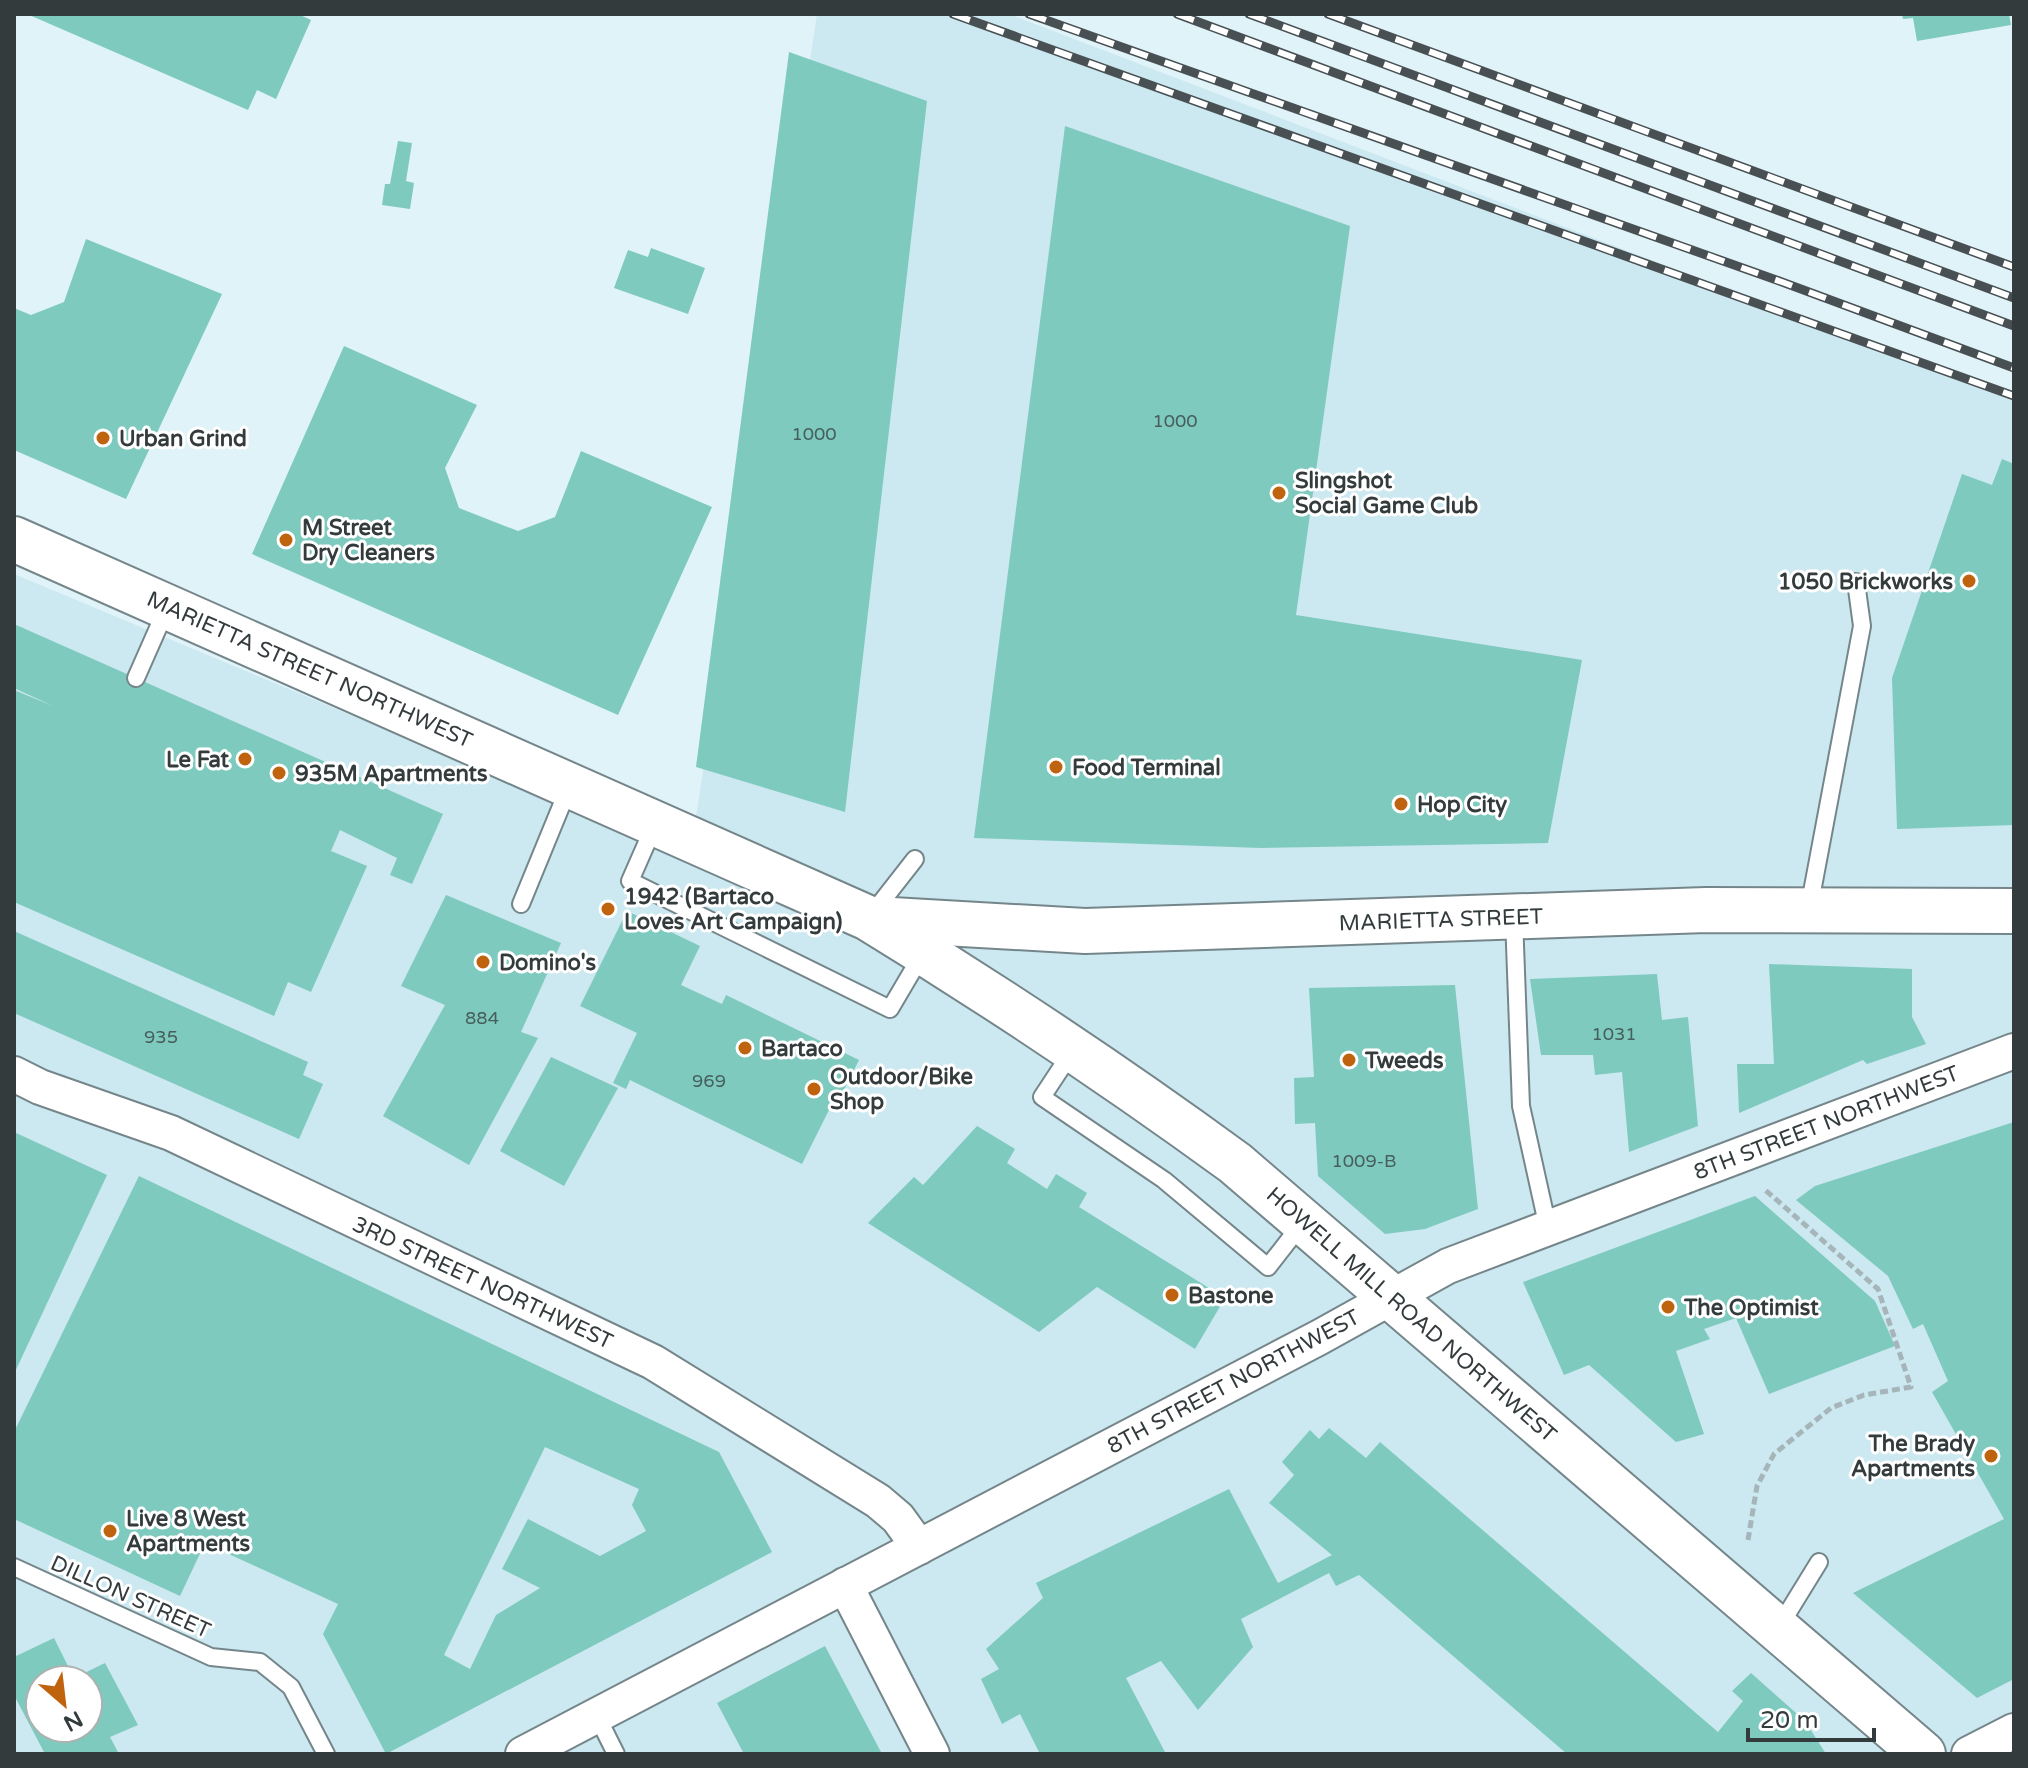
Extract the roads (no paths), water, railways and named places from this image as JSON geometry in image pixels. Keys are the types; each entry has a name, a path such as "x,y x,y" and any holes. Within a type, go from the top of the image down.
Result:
{"main road":[{"name":"MARIETTA STREET NORTHWEST","path":"14,539 868,918"},
{"name":"MARIETTA STREET","path":"868,918 1085,931 1706,910 2014,911"},
{"name":"HOWELL MILL ROAD NORTHWEST","path":"868,918 1074,1048 1235,1163 1923,1754"}],"street":[{"name":"8TH STREET NORTHWEST","path":"523,1754 1320,1337 1448,1266 2014,1051"},
{"name":"3RD STREET NORTHWEST","path":"14,1074 40,1087 171,1133 653,1362 878,1501 898,1518 919,1547"},
{"path":"845,1585 932,1754"},
{"path":"1969,1754 2014,1731"}],"lane":[{"path":"1809,910 1862,626 1856,582"},
{"path":"136,678 167,606"},
{"path":"521,904 570,785"},
{"path":"655,823 630,881 890,1009 924,952"},
{"path":"868,918 915,859"},
{"path":"1514,916 1521,1106 1548,1228"},
{"path":"1074,1048 1042,1097 1164,1180 1268,1267 1304,1221"},
{"path":"1778,1628 1819,1562"},
{"name":"DILLON STREET","path":"14,1567 211,1657 260,1662 291,1687 326,1754"},
{"path":"597,1716 616,1754"}],"railway":[{"path":"953,14 2014,396"},
{"path":"1029,14 1782,282 2014,368"},
{"path":"1177,14 2014,326"},
{"path":"1249,14 2014,298"},
{"path":"1328,14 2014,267"}],"place":[{"name":"Urban Grind","path":"103,438"},
{"name":"Slingshot Social Game Club","path":"1279,493"},
{"name":"M Street Dry Cleaners","path":"286,540"},
{"name":"1050 Brickworks","path":"1969,581"},
{"name":"Le Fat","path":"245,759"},
{"name":"Food Terminal","path":"1056,767"},
{"name":"935M Apartments","path":"279,773"},
{"name":"Hop City","path":"1401,804"},
{"name":"1942 (Bartaco Loves Art Campaign)","path":"608,909"},
{"name":"Domino's","path":"483,962"},
{"name":"Bartaco","path":"745,1048"},
{"name":"Tweeds","path":"1349,1060"},
{"name":"Outdoor/Bike Shop","path":"814,1089"},
{"name":"Bastone","path":"1172,1295"},
{"name":"The Optimist","path":"1668,1307"},
{"name":"The Brady Apartments","path":"1991,1456"},
{"name":"Live 8 West Apartments","path":"110,1531"}]}
